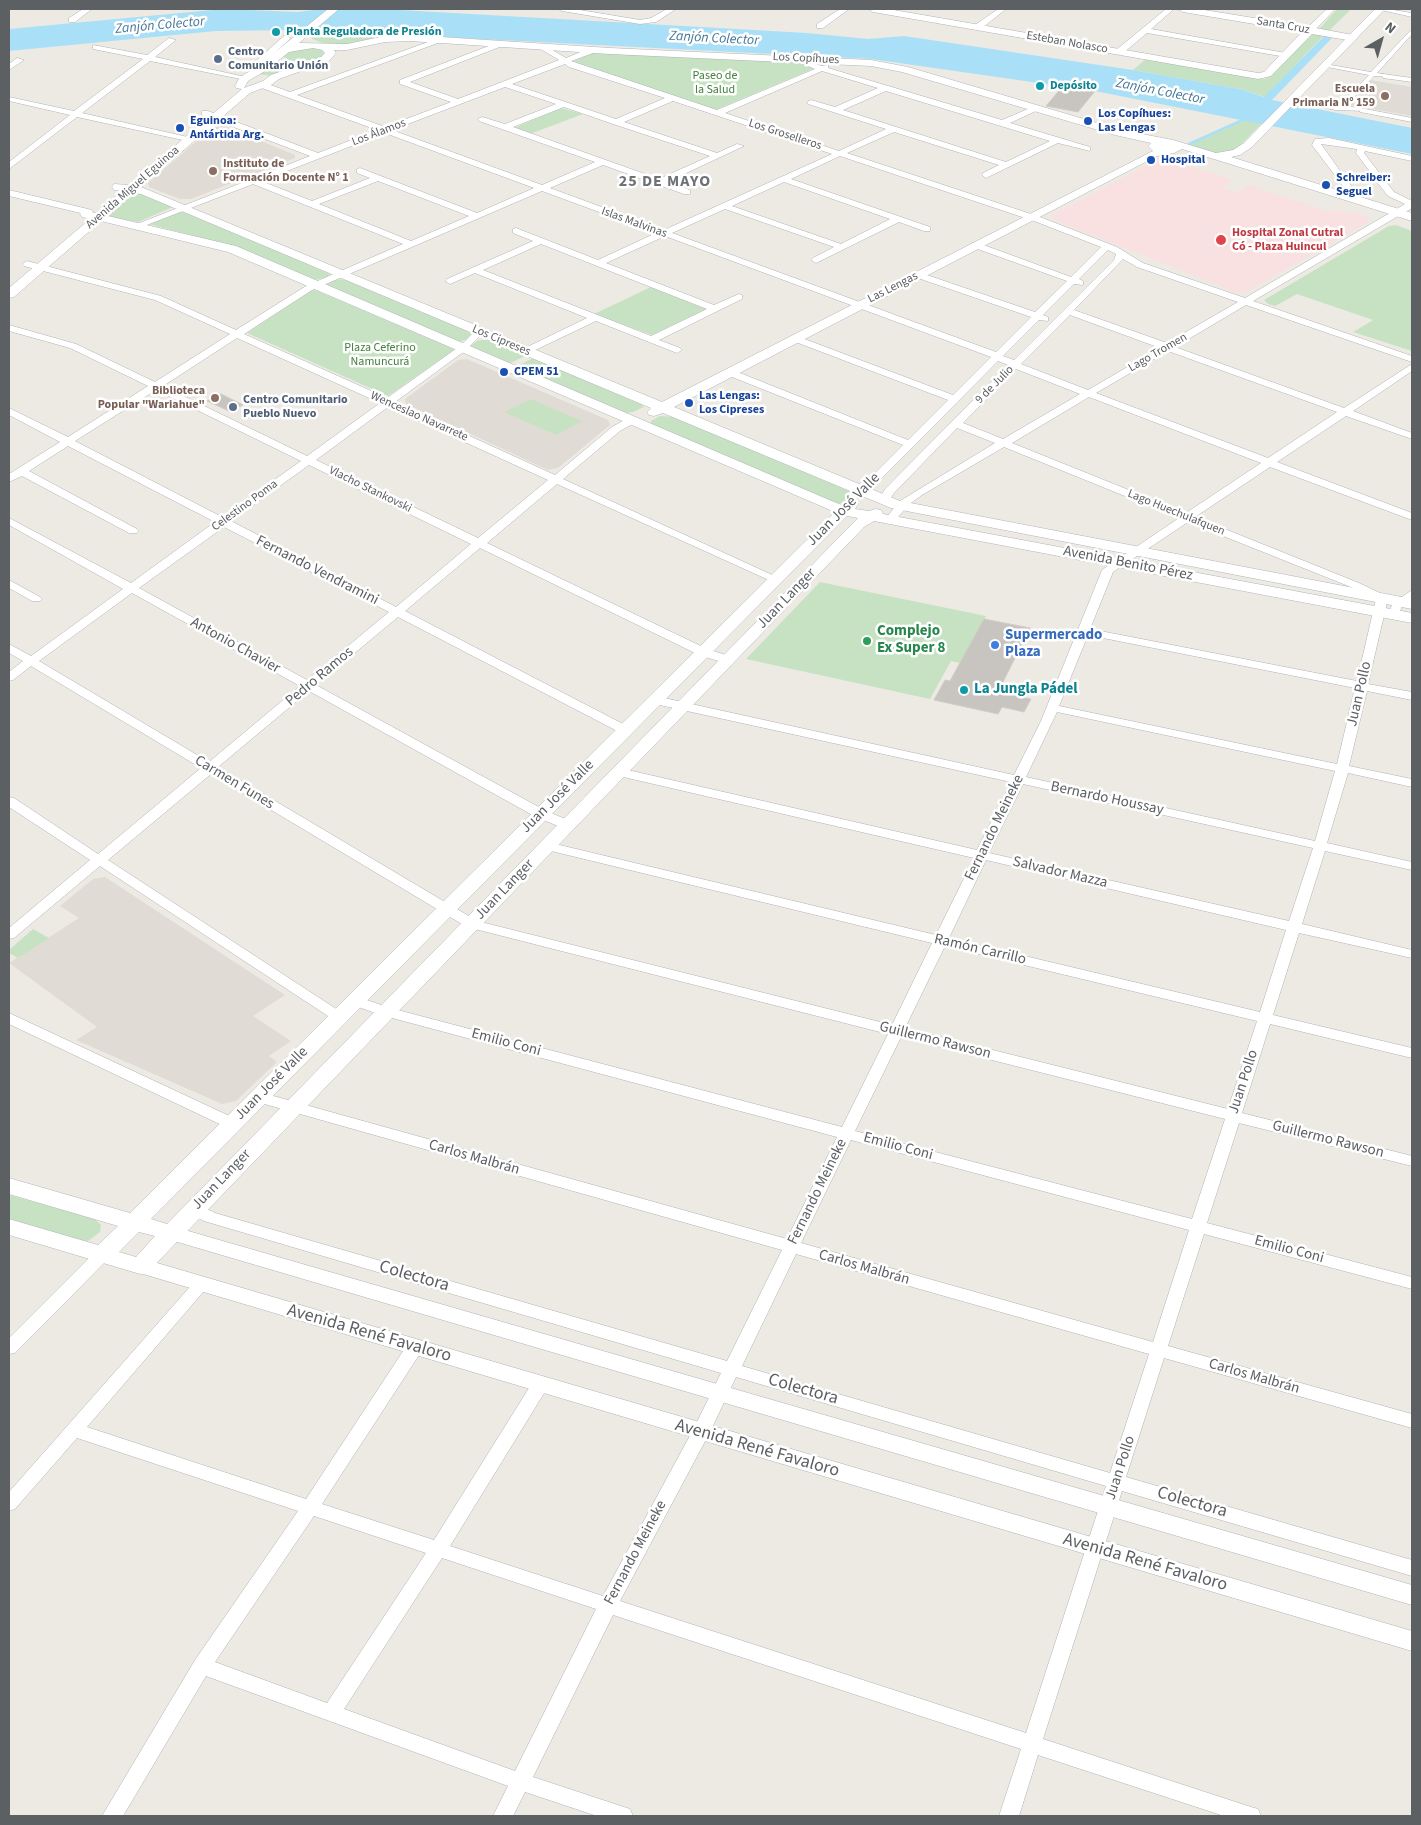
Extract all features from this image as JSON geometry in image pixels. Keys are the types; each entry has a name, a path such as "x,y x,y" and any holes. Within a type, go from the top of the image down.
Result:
{"main road":[{"path":"321,46 299,46 282,51 280,57 290,62 304,63 324,60 330,55 331,52 321,46 306,38 309,30 334,9"},
{"path":"1214,160 1236,153 1248,145 1380,9"},
{"name":"Avenida Miguel Eguinoa","path":"256,80 282,51 309,30"},
{"name":"Los Copíhues","path":"321,46 343,48 398,38 593,50 841,60 893,66 1119,133 1161,148 1246,166 1338,194 1393,216 1412,217"},
{"name":"Los Copíhues","path":"324,60 364,44"},
{"name":"Avenida Miguel Eguinoa","path":"10,288 91,214 183,139 234,92 256,80 324,60"},
{"path":"1230,169 1245,169 1246,166 1242,157 1248,145"},
{"name":"Las Lengas","path":"632,420 662,408 731,373 1161,148"},
{"path":"1214,160 1230,169 1393,216 1412,226"},
{"name":"Los Cipreses","path":"125,188 142,191 884,500"},
{"name":"Los Cipreses","path":"91,214 228,248 844,510"},
{"path":"505,366 514,366 522,362 531,356 528,352"},
{"name":"Juan José Valle","path":"102,1255 355,1001 459,917 541,814 862,492"},
{"name":"Avenida Benito Pérez","path":"884,500 896,512 1118,562 1397,604"},
{"name":"9 de Julio","path":"871,516 882,508 884,500"},
{"name":"Avenida Benito Pérez","path":"844,510 871,516 896,512 1134,551 1397,604 1412,618"},
{"name":"Juan Langer","path":"140,1266 386,1012 459,917 547,846 860,524 871,516"},
{"path":"9,1186 171,1233"},
{"name":"Avenida René Favaloro","path":"9,1227 140,1266"}],"street":[{"path":"72,20 88,9"},
{"path":"562,9 626,21 644,22 653,20 672,9"},
{"path":"820,26 844,9"},
{"name":"Esteban Nolasco","path":"873,9 1262,76 1286,55"},
{"path":"978,27 1002,9"},
{"path":"1119,52 1170,9"},
{"name":"Santa Cruz","path":"1183,9 1353,38"},
{"path":"1145,30 1286,55 1331,9"},
{"path":"1380,9 1412,15"},
{"path":"1340,108 1412,30"},
{"path":"256,80 253,68 286,38"},
{"path":"9,166 172,40"},
{"path":"290,95 442,40"},
{"path":"1401,43 1412,45"},
{"path":"458,102 403,82 500,44"},
{"name":"Los Groselleros","path":"542,46 564,61 1031,216 1107,246 1140,266 1243,303"},
{"name":"Islas Malvinas","path":"96,47 256,80 290,95 1006,361 1412,517"},
{"name":"Los Álamos","path":"136,226 593,50"},
{"path":"797,58 885,88 1087,149"},
{"path":"9,68 20,60"},
{"path":"718,113 841,60"},
{"path":"1327,65 1412,80"},
{"path":"505,84 717,156"},
{"path":"835,110 885,88"},
{"path":"616,122 673,98"},
{"path":"9,100 183,139"},
{"path":"1292,101 1363,110 1412,120"},
{"path":"811,102 1006,165"},
{"path":"506,127 564,104"},
{"path":"1003,124 1035,108"},
{"path":"210,115 318,156"},
{"path":"482,119 687,192"},
{"path":"598,263 893,129"},
{"path":"986,175 1058,140"},
{"path":"1338,194 1348,188 1316,145 1318,141 1327,140 1412,158"},
{"path":"659,182 740,146"},
{"path":"1361,148 1359,152 1392,196 1412,204"},
{"path":"9,479 315,285 603,162"},
{"path":"360,171 477,216"},
{"path":"1341,178 1376,175"},
{"path":"312,204 378,178"},
{"path":"783,179 927,229"},
{"path":"254,181 411,244"},
{"path":"9,193 91,214"},
{"name":"Lago Tromen","path":"896,512 918,493 1412,204"},
{"path":"725,206 842,247"},
{"path":"816,260 898,219"},
{"path":"516,231 716,309"},
{"path":"450,281 540,241"},
{"path":"975,245 1092,287"},
{"name":"Juan José Valle","path":"862,492 955,399 1006,361 1038,316 1107,246"},
{"name":"9 de Julio","path":"884,500 896,485 956,424 1006,361 1056,323 1119,259 1121,254"},
{"path":"1110,268 1119,265 1128,266 1412,359"},
{"name":"Wenceslao Navarrete","path":"34,266 150,295 775,579"},
{"path":"474,270 677,350"},
{"path":"918,275 1056,323"},
{"path":"652,340 739,297"},
{"path":"1243,303 1412,366"},
{"path":"1068,311 1412,436"},
{"path":"528,352 596,318"},
{"name":"Vlacho Stankovski","path":"9,328 69,345 703,652 728,660"},
{"name":"Celestino Poma","path":"9,677 463,348 479,332"},
{"path":"796,339 955,399"},
{"path":"1134,551 1412,366"},
{"path":"731,373 910,444"},
{"name":"Fernando Vendramini","path":"9,412 626,730"},
{"name":"Pedro Ramos","path":"9,935 556,480 619,428 632,420"},
{"name":"Lago Huechulafquen","path":"956,424 1397,604"},
{"path":"21,471 133,531"},
{"path":"896,485 898,490 910,494 918,493"},
{"name":"Antonio Chavier","path":"9,521 541,814 568,825"},
{"name":"Fernando Meineke","path":"503,1816 522,1782 608,1605 701,1432 982,855 1053,708 1107,572 1134,551"},
{"path":"9,583 36,599"},
{"name":"Juan Pollo","path":"1009,1816 1338,789 1362,686 1397,604"},
{"path":"1084,631 1412,696"},
{"name":"Carmen Funes","path":"9,648 459,917"},
{"name":"Bernardo Houssay","path":"655,700 1412,866"},
{"path":"1053,708 1412,783"},
{"name":"Salvador Mazza","path":"619,772 1412,954"},
{"path":"9,801 339,1017"},
{"name":"Ramón Carrillo","path":"547,846 1412,1053"},
{"name":"Guillermo Rawson","path":"459,917 896,1032 1412,1161"},
{"name":"Emilio Coni","path":"355,1001 386,1012 1412,1283"},
{"path":"9,1018 233,1124"},
{"name":"Carlos Malbrán","path":"259,1097 790,1248 1412,1421"},
{"name":"Colectora","path":"195,1209 210,1218 1412,1568"},
{"path":"171,1233 1412,1595"},
{"name":"Juan José Valle","path":"9,1348 102,1255"},
{"name":"Avenida René Favaloro","path":"140,1266 1412,1641"},
{"path":"9,1504 202,1284"},
{"path":"112,1816 202,1666 310,1507 415,1347"},
{"path":"331,1713 438,1549 540,1385"},
{"path":"74,1430 1251,1816"},
{"path":"202,1666 522,1782 623,1816"}],"shaded area":[{"name":"Escuela Primaria N° 159","path":"1371,80 1412,87 1412,116 1350,105"},
{"name":"Instituto de Formación Docente N° 1","path":"222,125 295,155 295,158 191,199 180,199 149,187 148,183 214,126"},
{"name":"Hospital Zonal Cutral Có - Plaza Huincul","path":"1164,156 1179,158 1174,161 1233,180 1222,187 1237,192 1249,185 1331,212 1336,209 1348,213 1350,211 1368,217 1369,221 1245,293 1237,293 1052,219 1052,215"},
{"path":"467,359 608,420 610,425 558,468 548,470 406,404 405,399 458,360"},
{"path":"105,877 285,995 253,1016 291,1041 269,1056 277,1062 236,1101 222,1104 76,1040 97,1027 9,963 79,918 60,906 93,879"}],"green space":[{"path":"1337,9 1351,9 1329,31 1319,29"},
{"path":"314,30 409,34 353,45 328,45 312,39 311,34"},
{"path":"1310,35 1324,35 1265,97 1240,89 1133,70 1146,59 1264,79 1269,77"},
{"path":"320,47 328,54 316,60 297,62 286,59 283,56 289,49"},
{"name":"Paseo de la Salud","path":"591,53 796,61 815,68 715,110 572,62"},
{"path":"277,60 305,65 271,76 259,74"},
{"path":"561,108 583,114 530,134 514,128"},
{"path":"1243,120 1262,123 1236,150 1217,154 1187,145"},
{"path":"131,193 139,193 173,207 138,222 108,217 106,214"},
{"path":"184,211 330,274 327,277 315,280 233,246 148,224"},
{"path":"1396,225 1412,231 1412,351 1353,332 1373,320 1297,294 1275,306 1268,304 1264,300 1389,226"},
{"path":"334,279 347,280 470,332 473,335 469,339 458,342 325,286 325,283"},
{"path":"651,287 706,309 652,335 594,314"},
{"name":"Plaza Ceferino Namuncurá","path":"315,290 454,350 388,396 247,333 309,291"},
{"path":"487,339 525,356 508,364 470,346 477,341"},
{"path":"533,358 641,404 644,407 626,413 515,367"},
{"path":"531,399 582,421 556,435 504,412"},
{"path":"660,416 675,417 849,491 852,495 844,503 836,504 651,424 651,421"},
{"name":"Complejo Ex Super 8","path":"820,582 986,616 960,663 951,661 930,699 746,659"},
{"path":"33,929 49,938 18,958 9,953 9,950"},
{"path":"9,1195 95,1219 101,1225 100,1232 88,1241 77,1240 9,1220"}],"water":[{"name":"Zanjón Colector","path":"223,9 298,12 321,9 383,9 807,33 868,39 904,36 1133,70 1240,89 1264,97 1324,36 1332,38 1272,100 1412,128 1412,154 1095,91 871,59 303,30 216,31 9,51 9,29"}],"building":[{"path":"1063,86 1095,91 1078,112 1046,106"},
{"path":"221,394 243,405 229,411 207,401"},
{"path":"984,619 1030,628 998,692 1031,699 1024,712 1002,707 998,714 934,700 945,680 950,681"}],"waterway":[{"path":"1189,144 1247,118"}],"place":[{"name":"Planta Reguladora de Presión","path":"276,32"},
{"name":"Centro Comunitario Unión","path":"218,59"},
{"name":"Depósito","path":"1040,86"},
{"name":"Escuela Primaria N° 159","path":"1385,96"},
{"name":"Los Copíhues: Las Lengas","path":"1088,121"},
{"name":"Eguinoa: Antártida Arg.","path":"180,128"},
{"name":"Hospital","path":"1151,160"},
{"name":"Instituto de Formación Docente N° 1","path":"213,171"},
{"name":"Schreiber: Seguel","path":"1326,185"},
{"name":"Hospital Zonal Cutral Có - Plaza Huincul","path":"1221,240"},
{"name":"CPEM 51","path":"504,372"},
{"name":"Biblioteca Popular \"Wariahue\"","path":"215,398"},
{"name":"Las Lengas: Los Cipreses","path":"689,403"},
{"name":"Centro Comunitario Pueblo Nuevo","path":"233,407"},
{"name":"Complejo Ex Super 8","path":"867,641"},
{"name":"Supermercado Plaza","path":"995,645"},
{"name":"La Jungla Pádel","path":"964,690"}],"district":[{"name":"25 DE MAYO","path":"665,182"}]}
